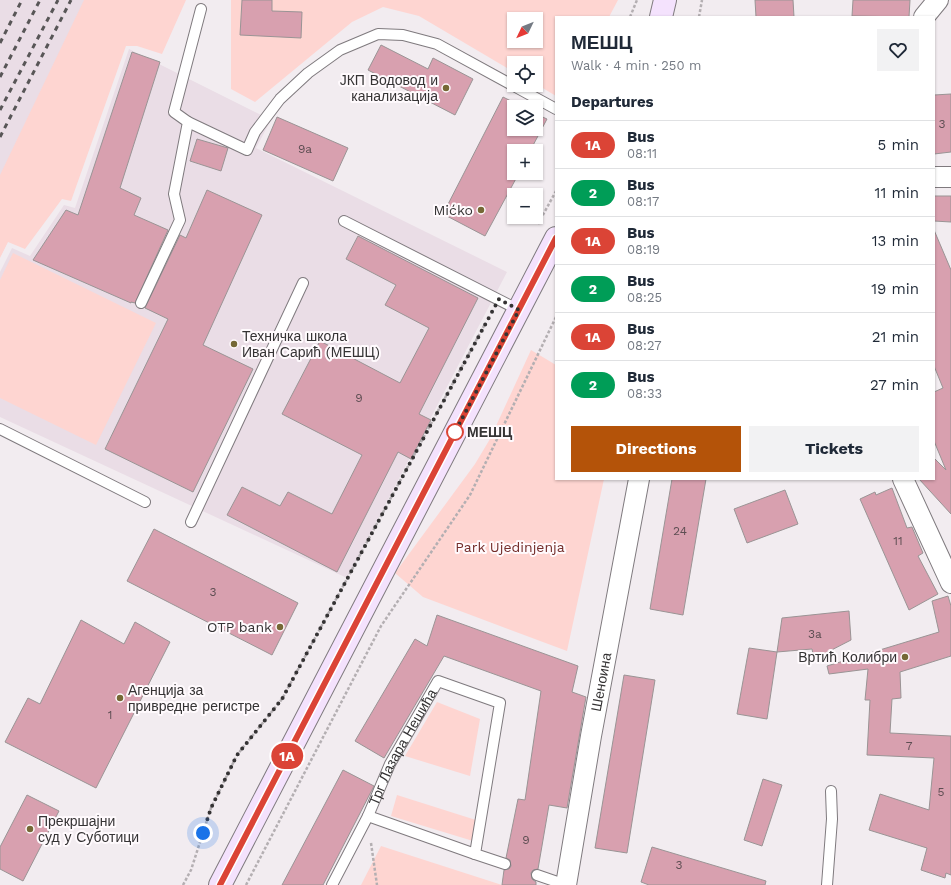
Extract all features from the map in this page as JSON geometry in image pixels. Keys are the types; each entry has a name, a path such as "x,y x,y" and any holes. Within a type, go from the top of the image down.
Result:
{"main road":[{"path":"661,16 665,0"},
{"path":"220,885 555,241"}],"street":[{"path":"925,16 938,0"},
{"path":"935,177 951,176"},
{"name":"Шеноина","path":"566,885 591,736 639,480"},
{"path":"903,480 951,583"}],"lane":[{"path":"201,9 174,112 188,122 247,150 255,132 280,99 308,73 340,50 378,34 403,35 437,44 555,108"},
{"path":"141,303 180,220 174,194 188,122"},
{"path":"344,221 519,310"},
{"path":"191,522 303,283"},
{"path":"0,428 145,502"},
{"name":"Трг Лазара Нешића","path":"332,885 368,816 390,764 438,681 500,703 475,854"},
{"path":"827,885 832,819 831,791"},
{"name":"Трг Лазара Нешића","path":"368,816 505,864"},
{"path":"537,875 566,885"}],"path":[{"path":"630,16 637,0"},
{"path":"699,16 702,0"},
{"path":"538,225 555,193"},
{"path":"183,885 191,870 211,808 237,755 282,699 499,299"},
{"path":"246,885 381,626 470,495 555,319"},
{"path":"368,816 377,885"}],"shaded area":[{"path":"0,0 100,0 0,185"},
{"name":"Техничка школа Иван Сарић (МЕШЦ)","path":"129,49 271,120 256,148 507,272 347,578 0,417 0,272 12,248 30,256 64,205 75,208"}],"green space":[{"path":"84,0 186,0 162,54 137,46 126,46 71,201 62,199 25,249 8,242 0,258 0,175"},
{"path":"231,0 618,0 610,16 555,16 555,95 543,88 543,56 507,56 507,68 419,16 383,7 352,22 255,102 231,89"},
{"path":"13,253 156,323 96,445 0,398 0,280"},
{"name":"Park Ujedinjenja","path":"531,350 555,364 555,480 604,480 567,651 423,597 395,573 475,464 490,439"},
{"path":"437,702 480,719 470,776 405,756"},
{"path":"397,795 479,821 473,841 391,816"},
{"path":"381,846 502,885 361,885"}],"building":[{"path":"242,0 272,0 272,11 302,12 301,38 240,35"},
{"path":"755,0 793,0 794,16 756,16"},
{"path":"853,0 910,0 909,16 852,16"},
{"path":"381,45 428,69 433,58 473,79 455,115 368,70"},
{"path":"132,52 160,62 120,188 141,198 134,215 168,230 135,303 131,303 33,260 66,210 78,215"},
{"path":"951,94 951,152 935,154 935,95"},
{"path":"503,97 509,100 507,100 507,136 538,136 534,144 507,144 507,180 515,180 511,188 507,188 507,195 485,236 443,214"},
{"path":"277,117 348,148 333,181 263,150"},
{"path":"543,117 547,119 543,127"},
{"path":"197,139 228,148 221,171 190,161"},
{"path":"207,190 262,215 203,345 253,369 193,492 105,449 168,319 145,308 180,235 186,238"},
{"path":"935,196 951,196 951,222 935,221"},
{"path":"935,232 951,270 951,514 920,480 935,480 935,459 946,470 935,443 935,392 943,388 935,368"},
{"path":"358,236 478,298 419,414 431,420 411,459 398,452 337,572 227,515 242,487 280,506 288,492 332,514 362,455 282,414 320,341 400,383 429,328 385,305 396,285 346,259"},
{"path":"672,480 706,480 683,615 650,609"},
{"path":"892,488 907,528 912,527 923,553 918,556 938,594 909,610 860,499 875,492 876,495"},
{"path":"785,490 798,524 747,543 734,509"},
{"path":"154,529 298,603 272,655 127,581"},
{"path":"948,596 951,606 951,656 900,672 901,698 892,699 890,733 951,736 951,875 946,873 945,878 921,870 927,848 869,830 880,794 929,810 934,758 867,755 870,700 865,700 868,669 829,674 827,666 939,632 932,601"},
{"path":"849,611 851,640 814,659 812,649 777,652 782,618"},
{"path":"437,615 578,666 572,692 586,697 567,808 549,805 538,869 533,870 531,873 532,879 536,882 536,885 502,885 504,870 509,869 511,866 510,860 506,858 518,799 525,800 541,691 444,656 384,758 355,741 415,639 427,646"},
{"path":"81,620 124,644 135,622 170,642 96,788 5,742 28,698 40,704"},
{"path":"749,648 777,652 767,719 737,714"},
{"path":"624,675 655,680 627,853 595,848"},
{"path":"343,770 374,786 323,885 282,885"},
{"path":"763,779 782,785 762,846 744,840"},
{"name":"Прекршајни суд у Суботици","path":"27,795 59,811 23,881 0,869 0,847"},
{"path":"652,847 766,881 765,885 649,885 641,882"}],"railway":[{"path":"0,43 22,0"},
{"path":"0,77 40,0"},
{"path":"0,110 58,0"},
{"path":"0,137 71,0"}],"bus line":[{"name":"1A","path":"220,885 555,240"}],"place":[{"name":"ЈКП Водовод и канализација","path":"446,88"},
{"name":"Mićko","path":"481,210"},
{"name":"Техничка школа Иван Сарић (МЕШЦ)","path":"234,344"},
{"name":"МЕШЦ","path":"455,432"},
{"name":"OTP bank","path":"280,627"},
{"name":"Вртић Колибри","path":"905,657"},
{"name":"Агенција за привредне регистре","path":"120,698"},
{"name":"Прекршајни суд у Суботици","path":"30,829"}],"route":[{"path":"203,833 211,808 237,755 282,699 499,299 519,310 455,432"}]}
